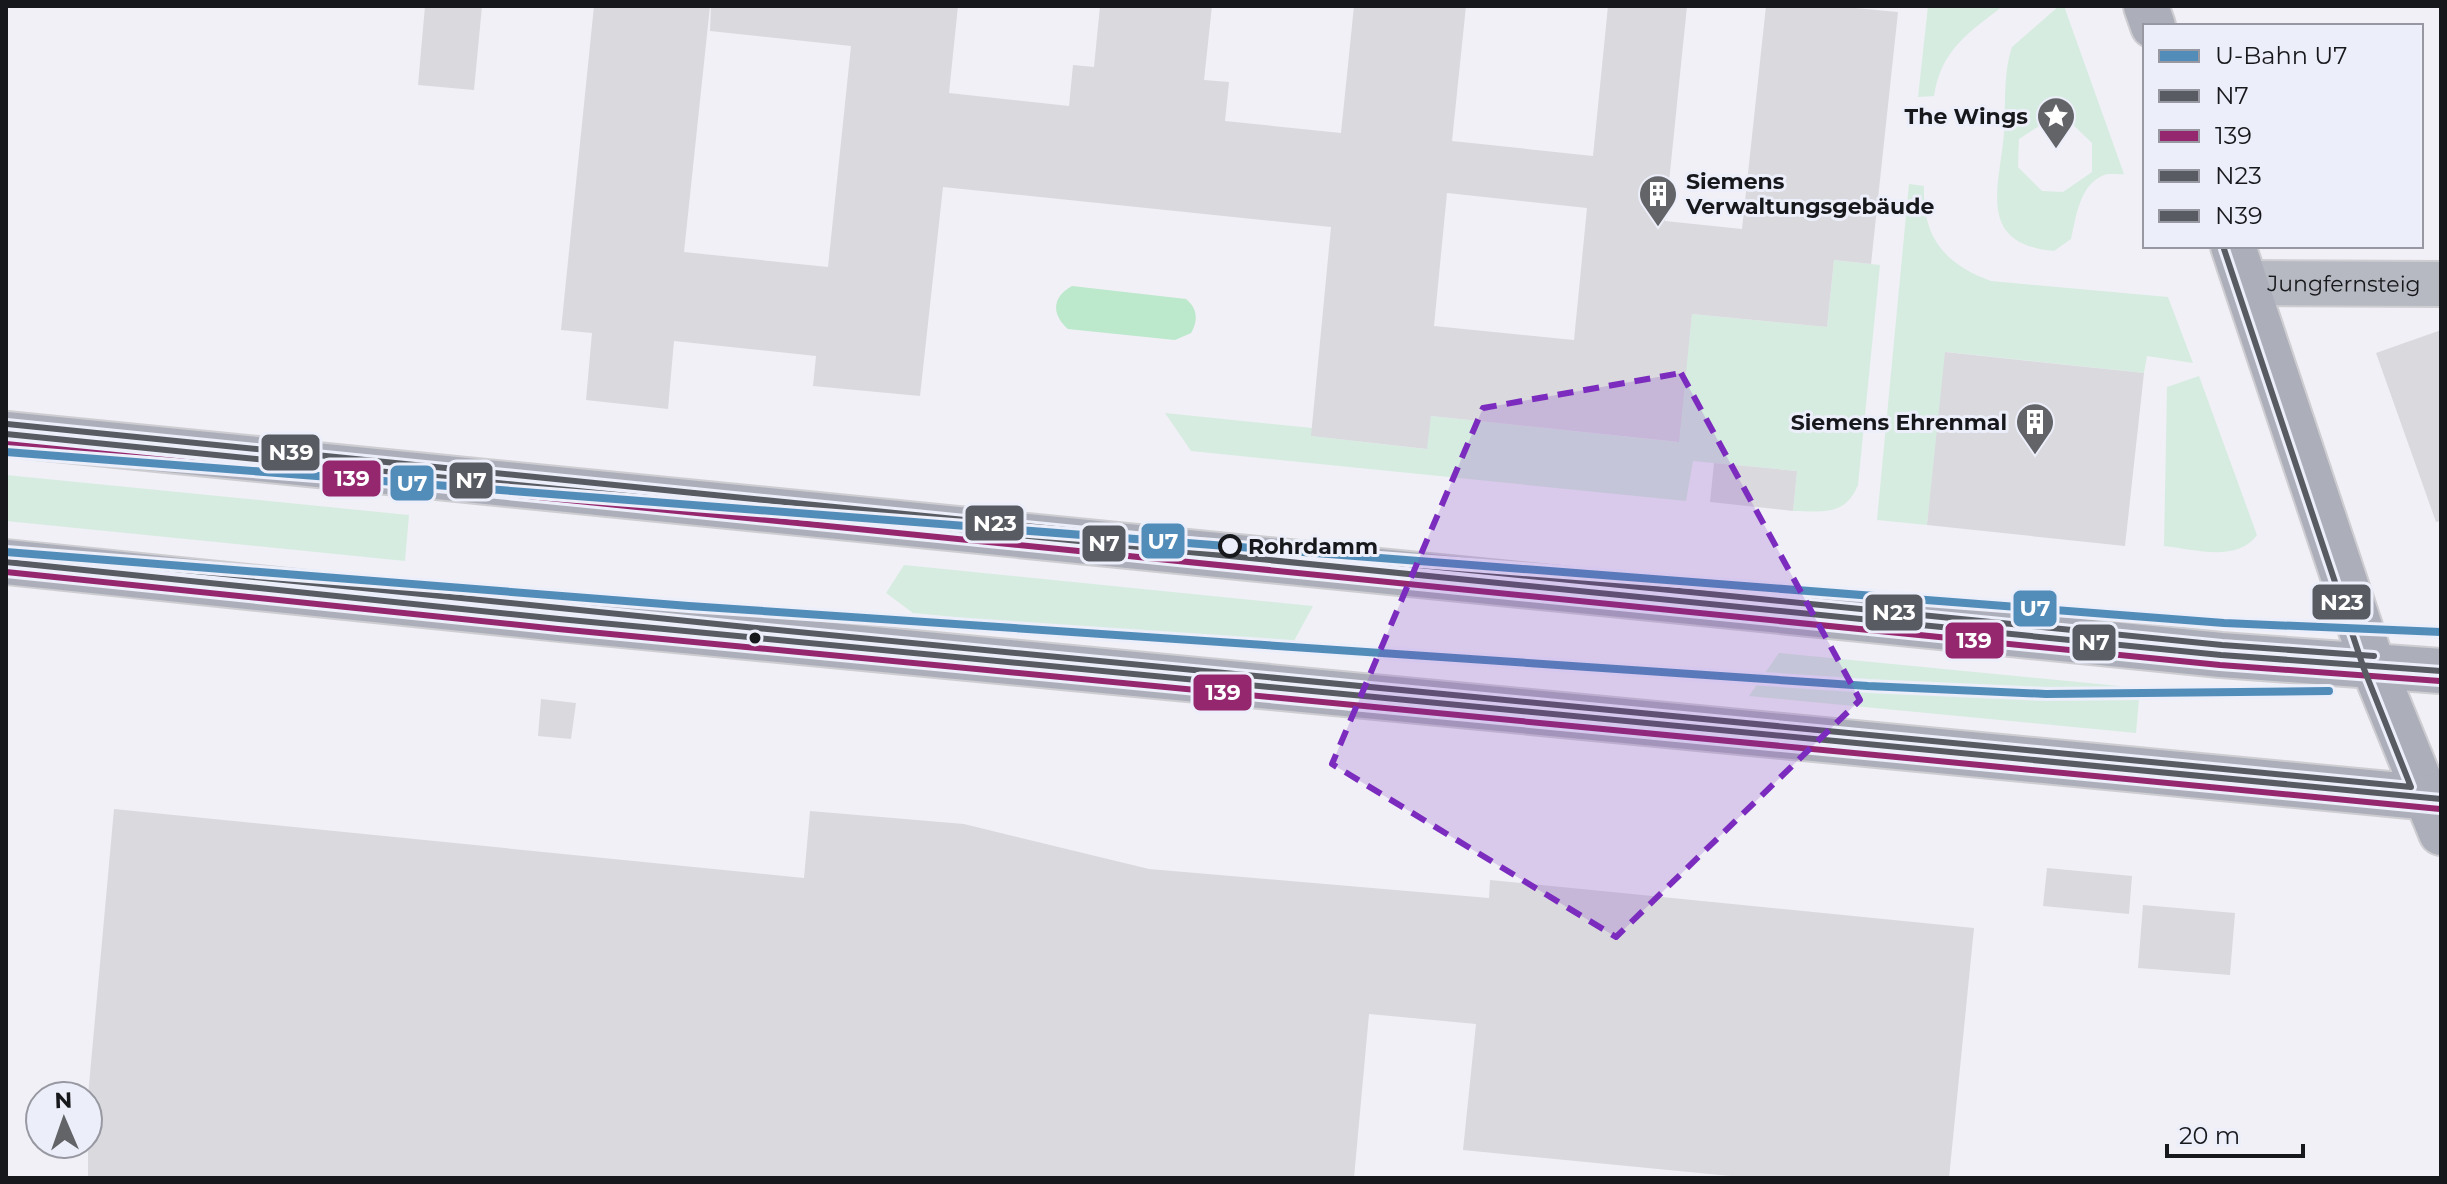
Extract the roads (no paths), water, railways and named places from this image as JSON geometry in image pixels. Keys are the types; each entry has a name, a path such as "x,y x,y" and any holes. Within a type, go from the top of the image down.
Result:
{"main road":[{"path":"6,562 2436,810 2373,666 2239,264"},
{"path":"6,434 2221,655 2441,671"}],"street":[{"name":"Jungfernsteig","path":"2239,264 2441,284"}],"metro line":[{"name":"U7","path":"6,452 2224,623 2441,632"},
{"name":"U7","path":"6,552 689,606 1868,686 2046,694 2329,691"}],"place":[{"name":"The Wings","path":"2056,150"},
{"name":"Siemens Verwaltungsgebäude","path":"1658,228"},
{"name":"Siemens Ehrenmal","path":"2035,456"},
{"name":"Rohrdamm","path":"1230,546"}]}
